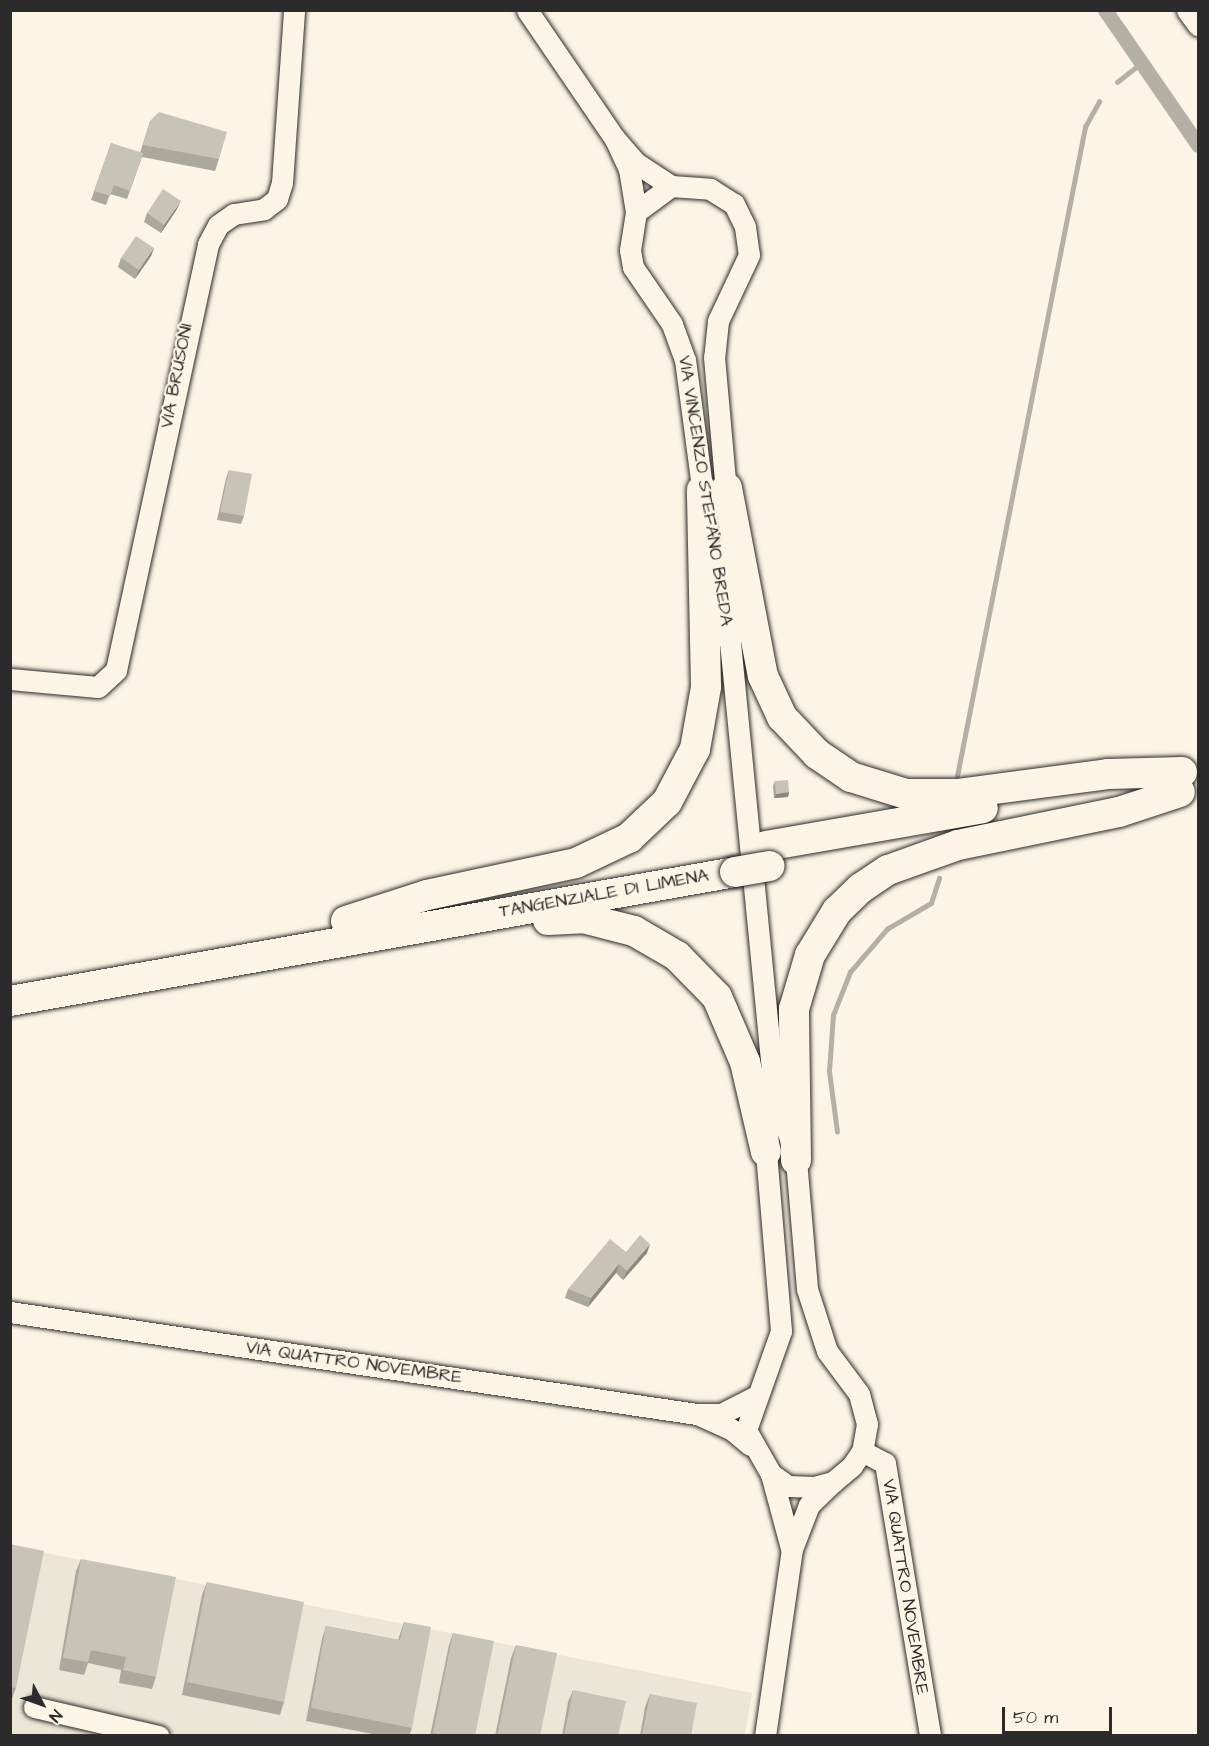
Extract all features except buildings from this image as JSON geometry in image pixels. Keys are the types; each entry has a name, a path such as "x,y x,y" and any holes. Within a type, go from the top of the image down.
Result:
{"highway":[{"path":"714,489 763,676 782,717 817,754 850,777 906,794 946,794 1108,774 1190,781"},
{"path":"346,921 427,895 576,864 629,838 667,802 695,749 706,687 714,489"},
{"path":"796,1160 794,1009 810,955 837,911 861,888 888,870 958,845 1119,812 1190,781"},
{"name":"TANGENZIALE DI LIMENA","path":"10,1001 386,932 735,862 1190,781"},
{"name":"TANGENZIALE DI LIMENA","path":"10,982 346,921 735,862"},
{"path":"386,932 584,918 634,931 677,956 717,997 745,1062 766,1152"}],"street":[{"name":"VIA BRUSONI","path":"10,679 98,687 116,670 205,253 218,225 248,208 264,209 277,199 282,183 294,10"},
{"name":"VIA VINCENZO STEFANO BREDA","path":"527,10 615,139 636,163 671,186 710,189 734,204 745,227 749,255 718,321 714,357 714,489 773,1080 796,1160 807,1289 827,1352 859,1394 867,1424 862,1451"},
{"path":"1187,10 1198,25"},
{"name":"VIA VINCENZO STEFANO BREDA","path":"615,139 629,169 636,212 630,234 633,267 672,324 685,360 714,489"},
{"path":"636,212 671,186"},
{"name":"VIA VINCENZO STEFANO BREDA","path":"750,1445 746,1430 756,1396 781,1331 766,1152 773,1080"},
{"name":"VIA QUATTRO NOVEMBRE","path":"10,1312 697,1414 721,1414 756,1396"},
{"name":"VIA QUATTRO NOVEMBRE","path":"697,1414 715,1420 750,1445"},
{"path":"750,1445 771,1474 788,1486 833,1482"},
{"path":"765,1736 792,1548 809,1504 862,1451"},
{"name":"VIA QUATTRO NOVEMBRE","path":"862,1451 885,1463 930,1736"},
{"path":"771,1474 792,1548"},
{"path":"34,1707 159,1736"}],"shaded area":[{"path":"10,1546 752,1693 745,1735 11,1735"}],"waterway":[{"path":"1105,10 1198,145"},
{"path":"1117,82 1141,63"},
{"path":"957,776 1085,127 1099,102"},
{"path":"837,1132 829,1071 833,1015 850,972 887,929 931,903 939,878"}]}
